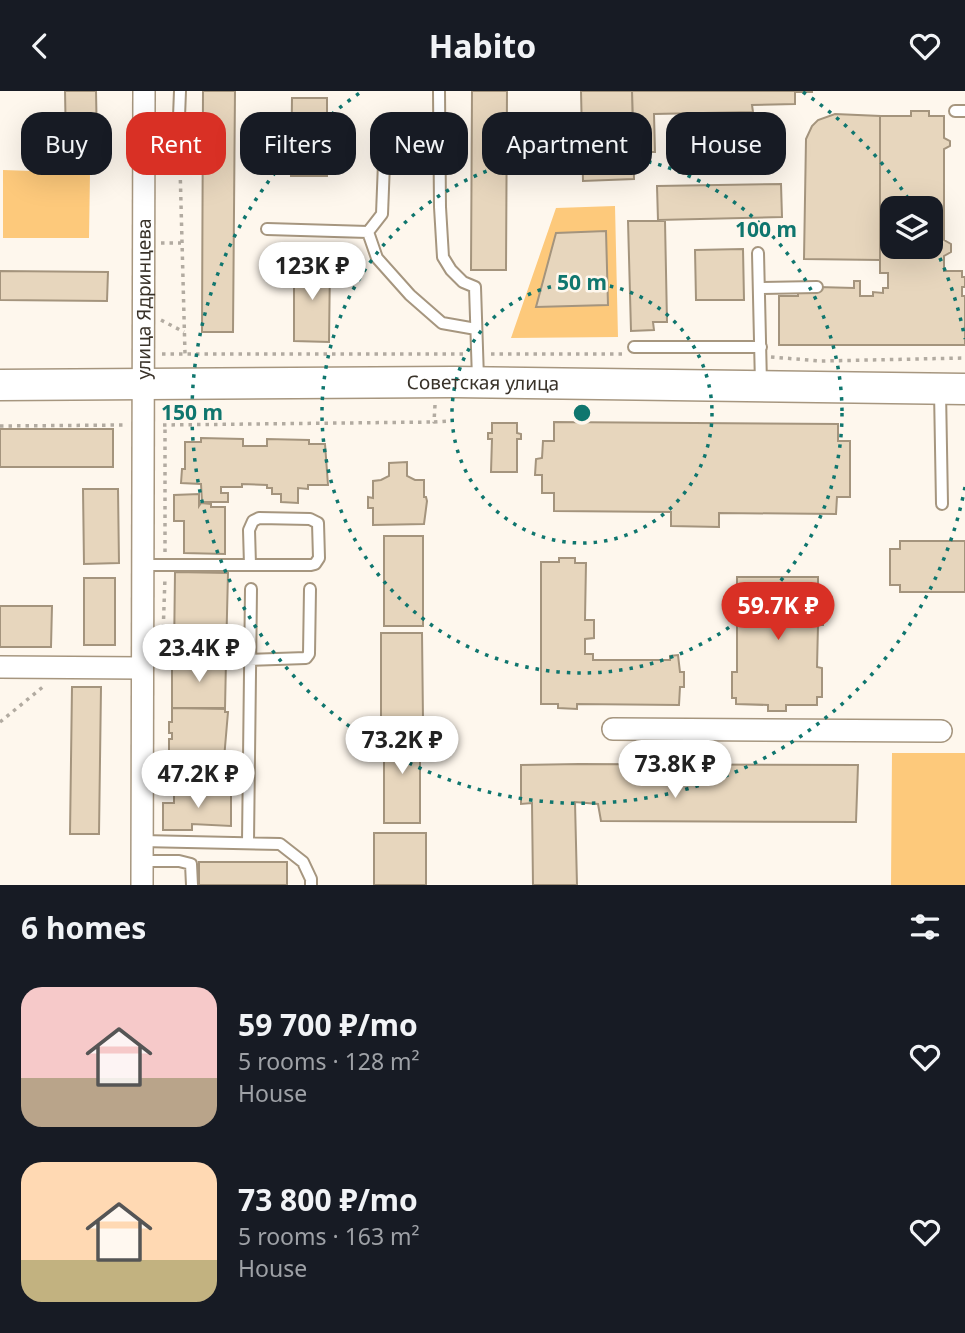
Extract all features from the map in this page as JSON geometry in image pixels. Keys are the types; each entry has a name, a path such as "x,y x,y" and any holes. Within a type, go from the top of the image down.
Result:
{"main road":[{"name":"Советская улица","path":"0,385 144,385 478,363 761,387 952,389"}],"street":[{"name":"улица Ядринцева","path":"142,885 144,91"},
{"path":"0,667 141,668"},
{"path":"613,729 941,731"}],"lane":[{"path":"178,112 180,91"},
{"path":"439,91 439,112"},
{"path":"368,232 382,214 384,175"},
{"path":"439,175 443,257 463,282 475,287 478,363"},
{"path":"267,229 368,232"},
{"path":"368,232 377,258 410,295 442,323 477,329"},
{"path":"758,253 761,387"},
{"path":"759,288 817,287"},
{"path":"634,347 761,347"},
{"path":"942,504 952,389"},
{"path":"142,565 250,565 315,564 319,558 318,523 310,519 253,520 249,530 250,565"},
{"path":"248,842 251,589"},
{"path":"250,660 306,659 309,654 310,589"},
{"path":"142,851 248,842 280,844 303,862 311,885"},
{"path":"142,851 191,865 192,885"}],"path":[{"path":"180,175 185,354"},
{"path":"143,354 478,363 509,354"},
{"path":"0,426 434,422"},
{"path":"0,722 44,686"}],"shaded area":[{"path":"3,170 21,171 21,175 90,175 89,238 3,238"},
{"path":"615,206 618,337 511,338 556,208"},
{"path":"892,753 965,753 965,885 891,885"}],"building":[{"path":"65,91 96,91 96,112 65,112"},
{"path":"203,91 235,91 233,332 202,332 203,175 226,175 226,112 203,112"},
{"path":"472,91 507,91 507,112 482,112 482,175 507,175 506,270 471,270"},
{"path":"581,91 632,91 632,112 581,112"},
{"path":"632,91 812,91 795,92 795,104 752,105 753,112 654,114 655,152 652,152 652,112 633,112"},
{"path":"292,98 327,98 327,112 292,112"},
{"path":"911,111 929,111 929,116 944,116 944,138 950,141 950,146 944,149 944,240 951,244 951,252 944,256 944,271 962,271 962,277 965,277 962,296 965,296 965,345 779,345 779,296 798,296 798,291 818,287 854,288 854,281 860,281 860,296 873,296 873,292 883,293 883,288 888,288 888,273 880,273 880,259 943,259 943,196 880,196 880,116 911,116"},
{"path":"835,114 880,116 880,260 804,259 806,139 818,120"},
{"path":"291,175 327,175 327,176"},
{"path":"583,175 634,175 634,179 583,181"},
{"path":"781,184 782,217 658,220 657,186"},
{"path":"628,221 665,221 667,322 653,322 654,330 631,331"},
{"path":"606,231 608,305 536,307 556,233"},
{"path":"743,249 744,300 696,300 695,250"},
{"path":"294,263 330,264 329,342 294,341"},
{"path":"0,271 108,272 107,301 0,300"},
{"path":"554,422 838,424 838,441 850,441 850,497 837,497 836,514 719,513 719,527 671,526 671,512 554,511 554,493 542,493 542,475 535,475 536,459 542,458 543,441 554,441"},
{"path":"492,423 517,423 517,433 521,434 521,439 517,439 517,472 491,472 492,439 488,439 488,433 492,433"},
{"path":"0,429 113,429 113,467 0,467"},
{"path":"201,438 243,439 243,446 267,446 267,439 309,440 309,444 325,444 328,485 298,488 298,503 281,502 281,494 272,494 272,488 267,488 267,485 242,484 242,487 221,487 221,493 228,493 228,502 202,502 201,484 181,483 182,469 185,469 185,442 201,442"},
{"path":"407,462 407,476 424,480 424,497 427,501 424,524 373,525 373,508 368,508 368,497 373,498 373,481 389,476 389,463"},
{"path":"83,489 118,489 119,563 84,564"},
{"path":"199,494 199,506 201,503 211,504 211,507 225,507 225,554 184,553 184,521 174,521 174,495"},
{"path":"384,536 423,536 423,626 384,626"},
{"path":"900,541 965,541 965,592 900,592 900,585 890,585 890,549 900,549"},
{"path":"559,558 575,558 575,563 586,563 585,620 594,620 594,638 585,639 585,654 593,654 593,660 670,660 670,656 678,655 680,672 684,672 684,687 680,687 679,705 577,704 577,709 558,708 558,704 541,704 541,562 559,562"},
{"path":"175,572 228,573 226,655 174,654"},
{"path":"737,577 818,577 818,604 823,603 823,625 818,625 817,667 822,668 822,697 817,697 817,705 786,705 786,711 768,711 768,705 736,704 736,698 732,698 732,672 737,672 737,609 732,608 732,603 737,603"},
{"path":"84,578 115,578 115,645 84,645"},
{"path":"0,606 52,606 51,647 0,647"},
{"path":"381,633 422,633 423,720 381,721"},
{"path":"172,659 226,660 225,709 172,708"},
{"path":"72,687 101,687 99,834 70,834"},
{"path":"172,708 225,708 225,712 228,712 224,759 227,759 227,788 224,788 224,791 171,791 168,768 172,759 169,759 169,739 172,739 172,733 169,733 169,722 172,722"},
{"path":"384,729 420,729 420,823 384,823"},
{"path":"521,765 858,765 856,822 601,821 598,804 575,802 577,885 533,885 532,803 521,804"},
{"path":"231,790 231,826 192,824 192,830 163,830 163,803 174,803 174,791"},
{"path":"374,833 426,833 426,885 374,885"},
{"path":"199,862 287,862 287,885 199,885"}]}
